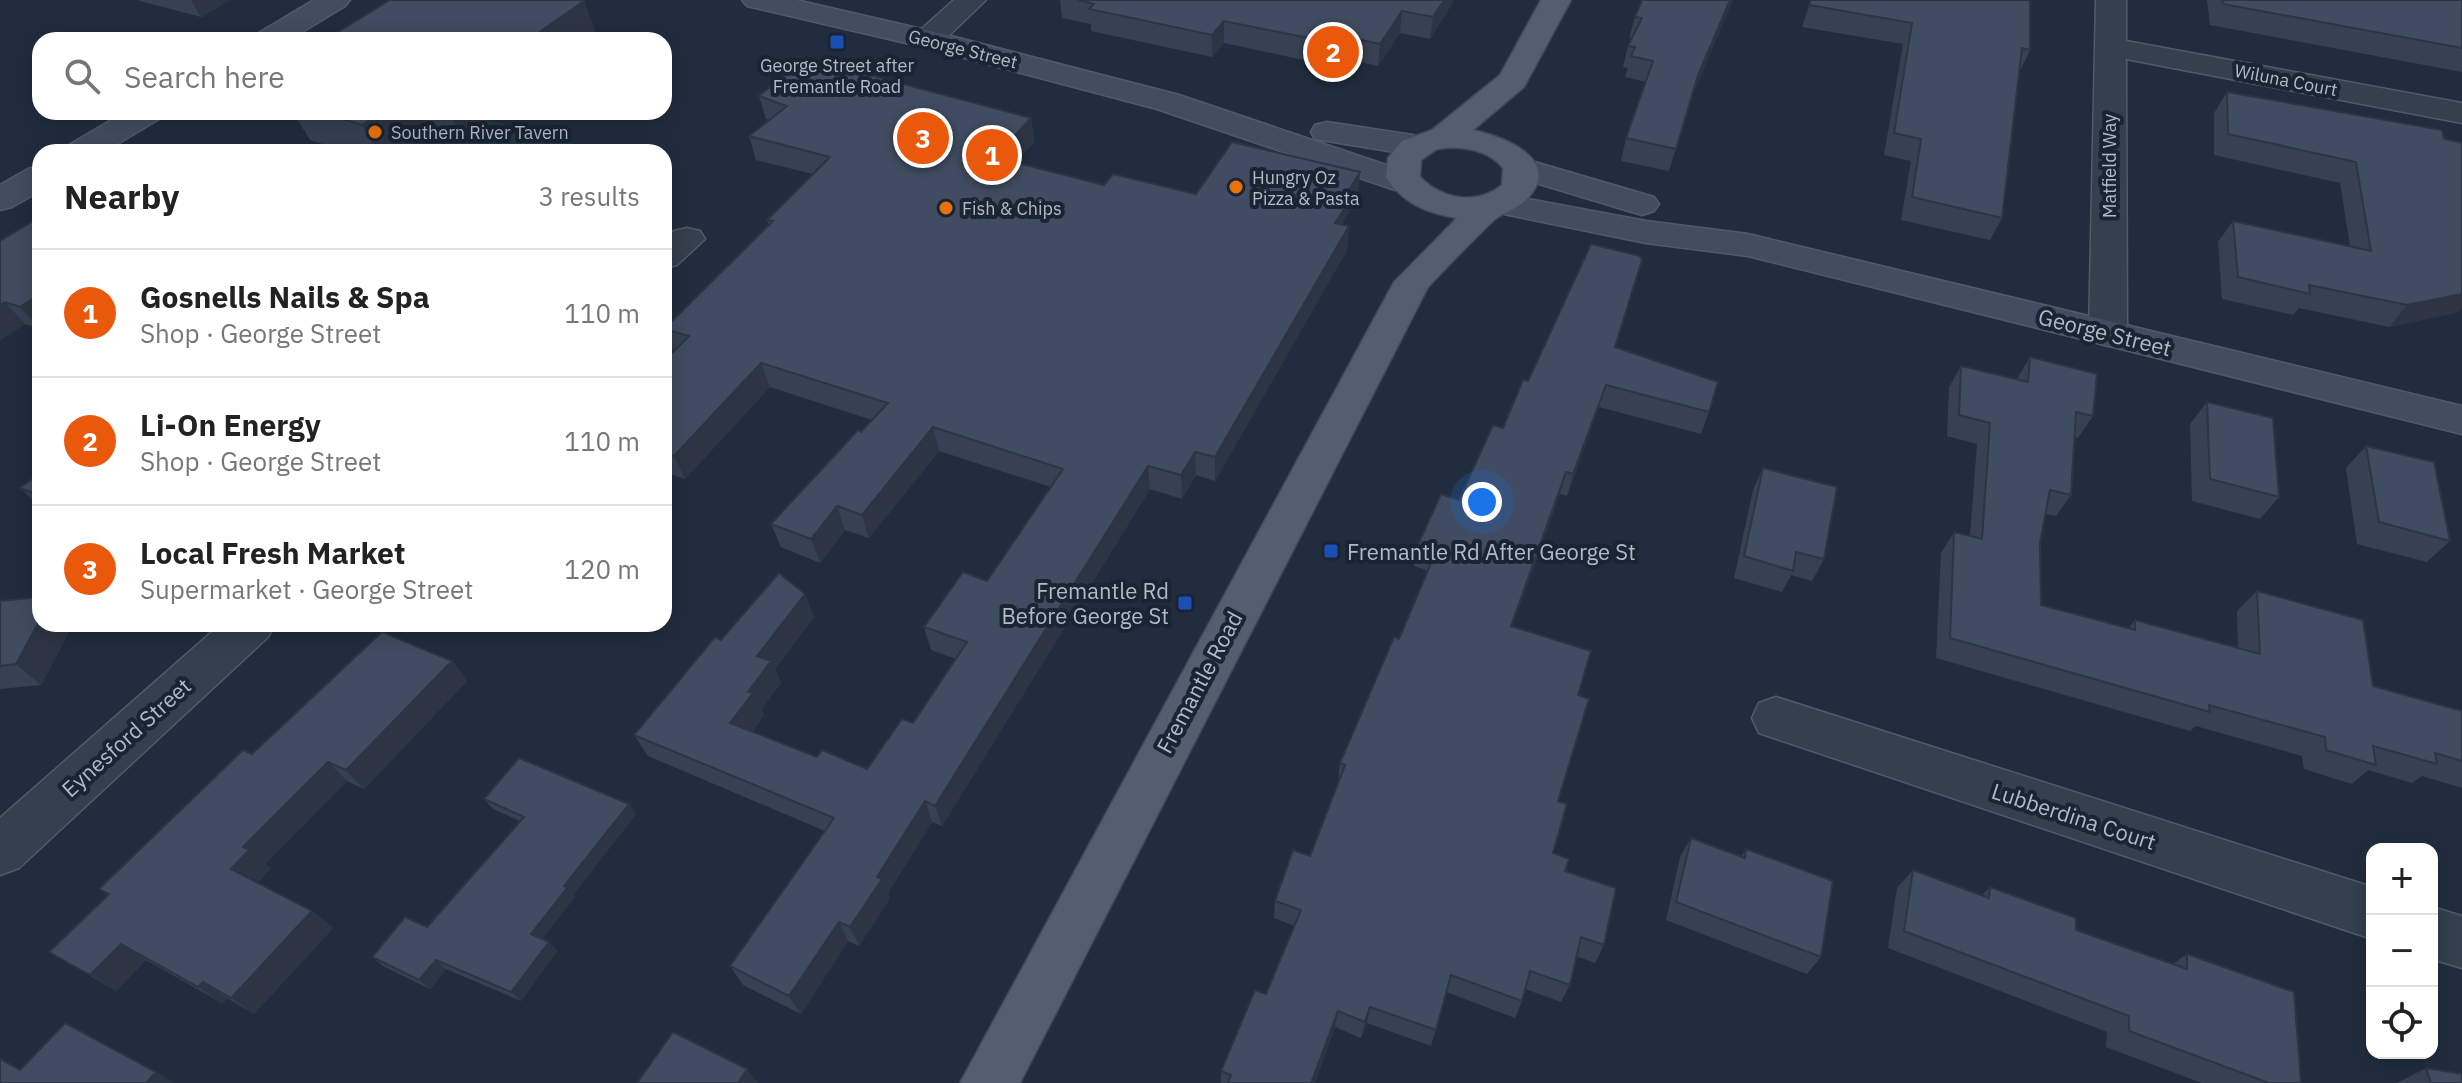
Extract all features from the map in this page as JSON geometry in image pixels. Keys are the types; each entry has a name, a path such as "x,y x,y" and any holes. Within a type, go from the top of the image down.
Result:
{"main road":[{"path":"281,32 335,0"},
{"name":"George Street","path":"757,0 928,39 1168,102 1412,188"},
{"path":"1431,142 1513,80 1556,0"},
{"path":"1513,80 1516,162"},
{"name":"George Street","path":"1168,102 1224,108 1334,134 1431,142"},
{"path":"94,144 135,120"},
{"path":"1431,142 1481,141 1516,162"},
{"name":"Fremantle Road","path":"1412,282 1412,188 1402,172 1404,161 1431,142"},
{"name":"George Street","path":"1516,162 1666,210 1748,245"},
{"name":"Fremantle Road","path":"989,1083 1412,282 1436,255 1493,204 1517,191 1522,180 1516,162"},
{"path":"0,200 32,181"},
{"path":"1412,188 1451,207 1493,204"},
{"name":"George Street","path":"1493,204 1646,232 1748,245 2462,420"}],"street":[{"path":"928,39 971,0"},
{"name":"Matfield Way","path":"2108,333 2111,0"},
{"name":"Wiluna Court","path":"2110,47 2462,113"},
{"name":"Eynesford Street","path":"0,851 243,632"},
{"name":"Lubberdina Court","path":"1776,718 2366,911"},
{"path":"2438,935 2462,942"}],"green space":[{"path":"489,120 575,144 410,144 433,128"}],"building":[{"path":"390,0 584,1 539,32 338,32"},
{"path":"1078,0 1444,0 1433,17 1402,11 1380,44 1329,33 1323,41 1224,21 1212,35 1089,9 1094,4"},
{"path":"1642,0 1730,0 1698,75 1676,149 1626,138 1653,61 1631,56 1635,47 1628,46 1642,18 1635,17"},
{"path":"1811,0 2030,0 2030,50 2022,48 2002,218 1912,197 1921,139 1894,133 1912,23 1809,5"},
{"path":"2222,0 2462,0 2462,48 2223,4"},
{"path":"805,58 1031,118 995,157 1104,185 1113,174 1196,194 1232,142 1360,172 1339,207 1344,209 1335,223 1349,226 1215,457 1195,452 1181,475 1148,466 935,806 925,801 877,877 882,879 850,927 839,922 789,996 730,966 834,818 634,735 715,637 721,640 779,573 805,594 757,656 771,661 748,692 753,693 730,723 817,757 822,750 867,769 902,719 913,723 967,642 924,627 963,572 987,581 1063,469 933,427 862,515 837,506 811,539 771,524 858,430 861,432 888,403 761,363 672,455 672,353 689,336 672,331 672,321 773,221 767,220 830,157 749,136 787,106 759,96"},
{"path":"2227,92 2442,130 2444,139 2462,143 2462,294 2407,305 2309,285 2310,294 2238,277 2233,221 2371,251 2356,162 2228,134"},
{"path":"346,120 369,120 362,125"},
{"path":"32,222 32,299 20,307 5,302 0,305 0,241"},
{"path":"1591,244 1640,256 1642,260 1615,347 1718,382 1709,412 1606,385 1573,474 1566,472 1511,626 1591,651 1578,695 1589,699 1558,801 1567,804 1553,853 1569,859 1565,871 1616,888 1604,945 1581,937 1570,985 1530,971 1522,1001 1451,975 1436,1030 1370,1007 1365,1022 1338,1011 1311,1083 1228,1083 1231,1075 1221,1071 1255,990 1266,994 1301,910 1275,901 1293,850 1310,856 1345,765 1340,763 1394,637 1399,639 1432,561 1428,560 1431,549 1418,545 1441,494 1459,500 1493,425 1503,428 1523,380 1528,381"},
{"path":"2030,357 2097,374 2093,416 2076,412 2071,495 2050,490 2040,543 2041,605 2135,630 2135,620 2260,654 2257,591 2363,620 2373,686 2462,711 2462,761 2435,753 2437,764 2373,746 2376,765 2326,750 2325,737 2209,705 2210,712 1950,638 1954,532 1982,539 1990,423 1959,415 1961,366 2028,382"},
{"path":"2207,402 2273,418 2279,497 2210,479"},
{"path":"2366,446 2434,462 2450,541 2379,522"},
{"path":"1763,468 1837,487 1824,559 1796,552 1793,571 1744,556"},
{"path":"32,479 32,493 20,488"},
{"path":"32,598 33,632 16,664 0,666 0,601"},
{"path":"382,632 452,661 346,770 328,762 243,847 249,850 231,869 312,911 231,998 203,982 198,987 121,944 90,975 49,952 109,894 99,889 243,750 252,754"},
{"path":"519,758 629,804 564,886 567,888 531,934 549,942 511,992 436,960 419,980 372,957 405,917 427,927 524,817 484,799"},
{"path":"1691,838 1745,858 1746,849 1833,881 1821,957 1676,902"},
{"path":"1913,870 1989,898 1990,887 2076,918 2076,930 2187,969 2187,954 2294,992 2301,1083 2269,1083 2129,1031 2129,1016 1904,931"},
{"path":"65,1023 156,1072 146,1083 0,1083 0,1059 20,1070"},
{"path":"673,1032 747,1069 738,1083 637,1083"},
{"path":"2426,1068 2462,1074 2462,1083 2431,1083"}],"place":[{"name":"George Street after Fremantle Road","path":"837,42"},
{"name":"Li-On Energy","path":"1333,52"},
{"name":"Southern River Tavern","path":"375,132"},
{"name":"Local Fresh Market","path":"923,138"},
{"name":"Gosnells Nails & Spa","path":"992,155"},
{"name":"Hungry Oz Pizza & Pasta","path":"1236,187"},
{"name":"Fish & Chips","path":"946,208"},
{"name":"Fremantle Rd After George St","path":"1331,551"},
{"name":"Fremantle Rd Before George St","path":"1185,603"}]}
